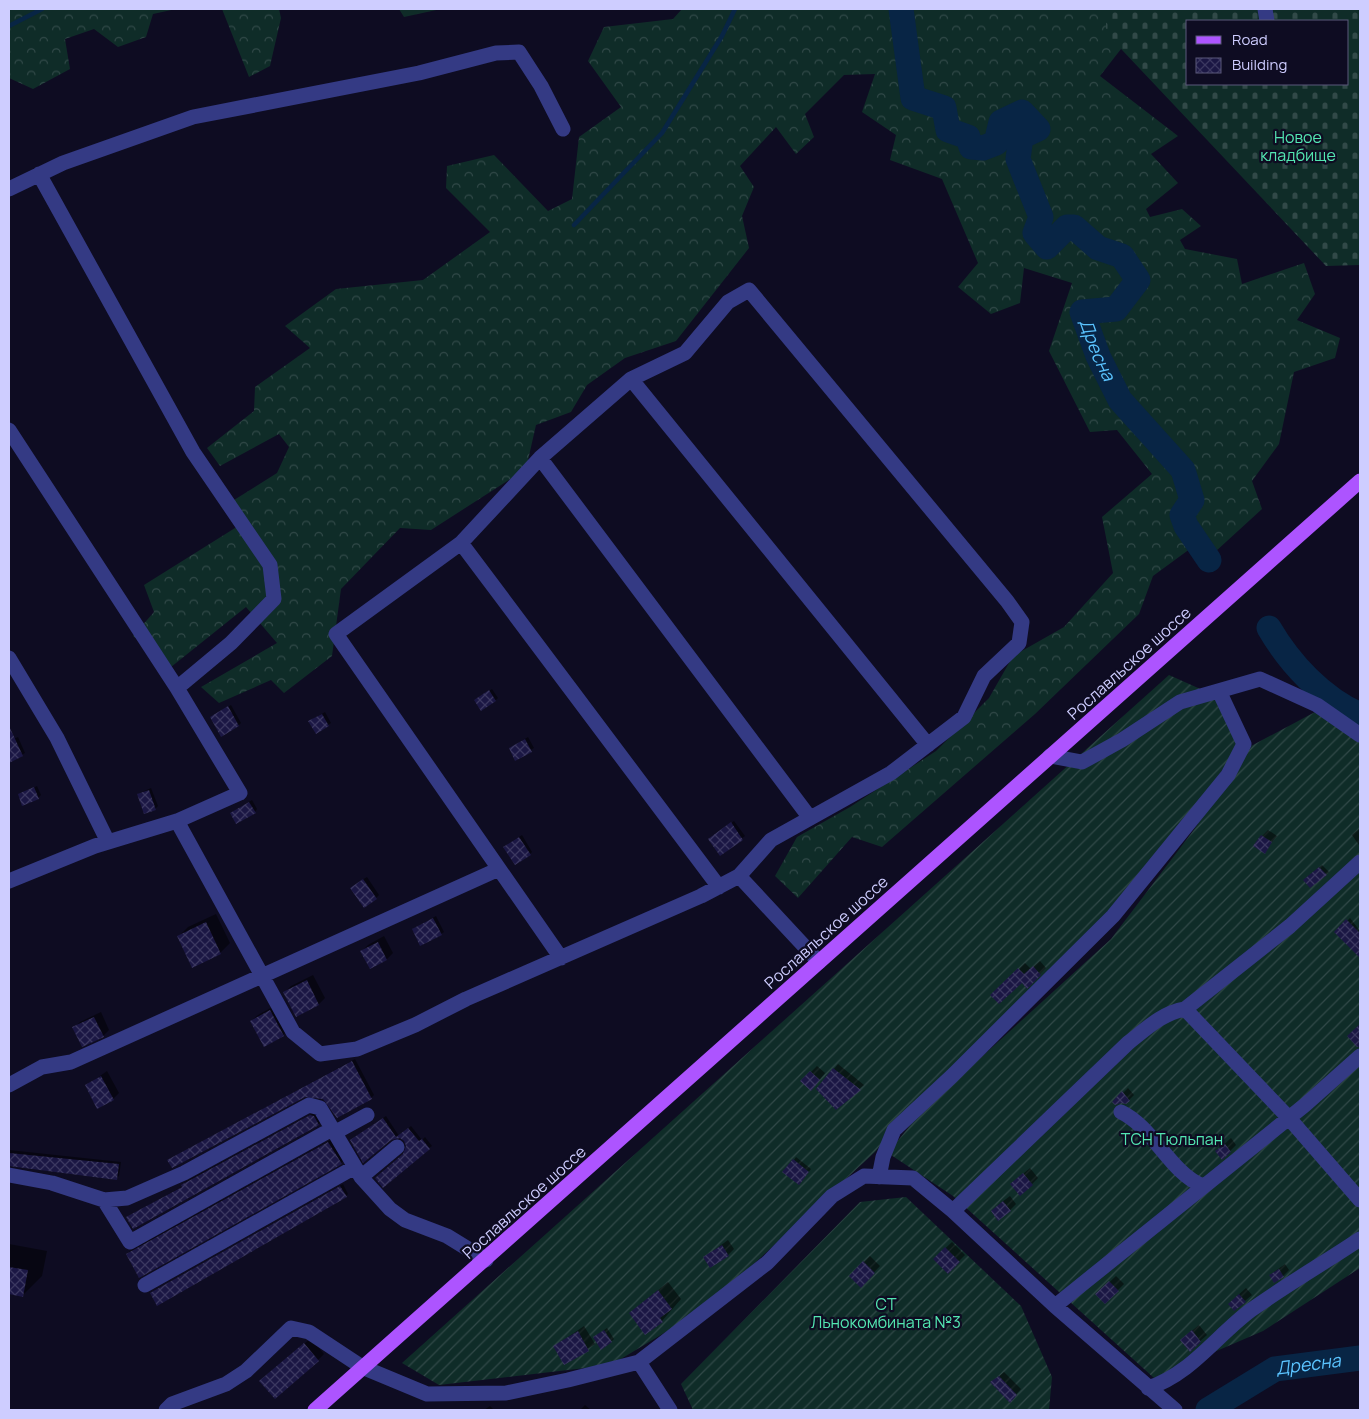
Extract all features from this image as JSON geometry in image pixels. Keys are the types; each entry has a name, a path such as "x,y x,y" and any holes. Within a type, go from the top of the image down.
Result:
{"main road":[{"name":"Рославльское шоссе","path":"315,1410 486,1260 1360,481"}],"street":[{"path":"9,189 63,163 193,116 419,73 496,53 519,52 541,86 563,129"},
{"path":"38,174 193,452 270,565 274,599 231,643 177,688"},
{"path":"177,821 293,1032 320,1054 357,1049 415,1025 466,999 561,958 719,887 739,876 771,840 891,774 964,716 984,676 1019,643 1022,622 750,290 728,302 685,353 631,379 540,458 461,543 336,634 561,958"},
{"path":"631,379 928,745"},
{"path":"9,430 177,688 240,793 177,821 108,842 9,881"},
{"path":"540,458 810,818"},
{"path":"461,543 719,887"},
{"path":"9,658 57,738 108,842"},
{"path":"1050,756 1082,762 1122,740 1180,702 1260,679 1317,704 1360,735"},
{"path":"879,1176 883,1157 894,1130 952,1076 1113,916 1228,775 1244,744 1219,691"},
{"path":"953,1211 1128,1043 1172,1011 1185,1009 1290,926 1360,862"},
{"path":"9,1085 42,1067 71,1062 499,869"},
{"path":"739,876 819,962"},
{"path":"1185,1009 1288,1117 1360,1200"},
{"path":"1055,1306 1288,1117 1360,1056"},
{"path":"9,1176 52,1183 104,1200 127,1198 184,1173 309,1105 320,1108 358,1172 390,1209 405,1220 447,1236 486,1260"},
{"path":"1121,1112 1146,1132 1186,1174 1203,1186"},
{"path":"104,1200 130,1242 333,1131 367,1115"},
{"path":"145,1285 358,1172 397,1147"},
{"path":"166,1410 172,1404 226,1384 246,1371 292,1328 309,1332 362,1367 428,1394 506,1393 639,1362 767,1263 809,1217 832,1196 864,1176 879,1176 913,1178 953,1211 1055,1306 1175,1410"},
{"path":"1148,1388 1164,1383 1188,1366 1250,1311 1360,1239"},
{"path":"639,1362 665,1408"}],"green space":[{"path":"9,9 176,9 153,14 146,37 118,47 94,29 65,39 70,69 33,89 9,78"},
{"path":"222,9 279,9 281,18 270,66 249,77"},
{"path":"399,9 441,9 404,17"},
{"path":"682,9 1113,9 1128,40 1100,76 1178,136 1151,154 1178,183 1146,209 1150,217 1182,209 1201,226 1180,240 1185,249 1237,259 1242,284 1304,263 1315,294 1297,320 1340,338 1335,358 1294,372 1279,444 1252,481 1262,509 1215,552 1198,543 1153,576 1139,614 1035,714 882,847 852,837 798,898 775,876 797,837 850,807 936,751 989,698 1013,656 1064,627 1113,573 1102,517 1152,474 1117,430 1090,432 1049,351 1072,283 1024,268 1020,303 991,314 958,287 978,263 942,179 890,160 896,135 862,112 875,74 844,75 805,114 814,137 796,154 776,127 740,166 754,187 742,216 749,248 676,341 625,358 587,385 571,412 536,425 526,469 431,530 400,528 341,589 332,656 284,693 271,680 219,703 201,687 277,643 246,607 171,667 133,636 154,612 144,585 243,523 234,500 277,473 289,447 279,434 220,466 207,448 254,411 255,387 310,348 285,326 336,289 423,280 490,232 446,188 447,166 494,155 548,211 572,199 579,137 621,107 588,61 604,27 673,19"},
{"name":"Новое кладбище","path":"1106,9 1360,9 1360,265 1326,266 1106,33"},
{"path":"1169,675 1225,700 1239,739 1231,758 1151,869 911,1108 875,1152 707,1307 611,1365 439,1385 402,1363"},
{"name":"ТСН Тюльпан","path":"1315,712 1360,742 1360,1268 1263,1331 1154,1378 953,1196 888,1153 920,1113 1111,939 1193,831 1251,746"},
{"name":"СТ Льнокомбината №3","path":"906,1197 1021,1306 1052,1377 1049,1410 693,1410 681,1384 860,1202"}],"building":[{"path":"489,690 496,701 481,711 474,700"},
{"path":"228,706 239,726 221,737 210,717"},
{"path":"322,714 329,726 316,734 308,721"},
{"path":"9,726 23,756 9,763"},
{"path":"525,739 532,752 515,761 509,748"},
{"path":"34,787 39,799 22,806 18,794"},
{"path":"149,790 156,810 144,814 137,794"},
{"path":"249,802 256,813 236,824 230,813"},
{"path":"731,822 743,840 720,856 708,839"},
{"path":"1261,835 1272,842 1265,854 1253,846"},
{"path":"519,837 531,855 515,865 503,847"},
{"path":"1319,867 1327,875 1310,888 1303,880"},
{"path":"363,879 377,899 364,908 350,888"},
{"path":"433,918 442,935 420,946 412,929"},
{"path":"1346,919 1360,933 1360,958 1334,932"},
{"path":"206,922 221,954 192,968 177,936"},
{"path":"378,942 387,960 370,969 360,951"},
{"path":"1033,966 1041,975 1027,989 1022,983 999,1004 990,995 1018,968 1024,974"},
{"path":"307,980 319,1005 296,1017 283,992"},
{"path":"270,1010 284,1036 264,1047 250,1021"},
{"path":"94,1017 104,1037 82,1047 72,1027"},
{"path":"1360,1024 1360,1047 1357,1047 1347,1036"},
{"path":"352,1061 372,1099 337,1118 323,1099 305,1097 172,1168 167,1160"},
{"path":"833,1068 861,1090 836,1110 816,1089"},
{"path":"810,1071 820,1080 811,1091 800,1081"},
{"path":"101,1076 114,1100 97,1109 85,1085"},
{"path":"1122,1091 1130,1101 1126,1104 1115,1105 1112,1102"},
{"path":"310,1115 314,1116 319,1125 133,1229 126,1217"},
{"path":"383,1118 396,1137 408,1128 419,1141 422,1139 430,1149 383,1188 375,1178 403,1154 406,1146 404,1141 400,1138 391,1140 363,1163 350,1140"},
{"path":"328,1142 342,1164 139,1278 126,1254"},
{"path":"1225,1144 1231,1152 1222,1160 1215,1151"},
{"path":"9,1153 119,1164 117,1180 9,1166"},
{"path":"793,1159 809,1172 799,1185 782,1172"},
{"path":"1023,1173 1033,1185 1020,1196 1010,1184"},
{"path":"340,1186 347,1197 157,1306 150,1293"},
{"path":"1003,1201 1011,1211 998,1221 991,1211"},
{"path":"722,1245 729,1256 710,1268 703,1257"},
{"path":"945,1247 960,1262 948,1274 933,1259"},
{"path":"863,1261 875,1273 861,1288 849,1276"},
{"path":"9,1267 28,1270 23,1297 9,1294"},
{"path":"1279,1269 1284,1277 1274,1283 1269,1275"},
{"path":"1109,1281 1119,1291 1105,1304 1095,1294"},
{"path":"658,1290 672,1309 660,1318 663,1322 645,1335 629,1313"},
{"path":"1239,1294 1246,1302 1234,1311 1228,1304"},
{"path":"604,1330 612,1342 601,1350 593,1337"},
{"path":"1192,1330 1201,1342 1190,1352 1180,1340"},
{"path":"578,1331 589,1351 564,1365 553,1346"},
{"path":"304,1343 319,1361 275,1399 259,1381"},
{"path":"999,1376 1017,1395 1010,1403 990,1382"}],"waterway":[{"path":"9,26 42,9"},
{"path":"574,225 662,133 722,36 735,9"},
{"name":"Дресна","path":"901,9 913,98 944,108 948,130 968,137 971,147 983,148 996,143 1001,122 1022,112 1038,129 1021,137 1018,159 1041,217 1035,233 1047,247 1067,227 1074,227 1098,248 1122,256 1138,280 1116,309 1082,312 1098,356 1120,400 1183,470 1192,500 1182,515 1186,526 1209,560"},
{"name":"Дресна","path":"1269,628 1277,641 1308,679 1333,699 1360,715"},
{"name":"Дресна","path":"1208,1410 1275,1369 1360,1358"}]}
